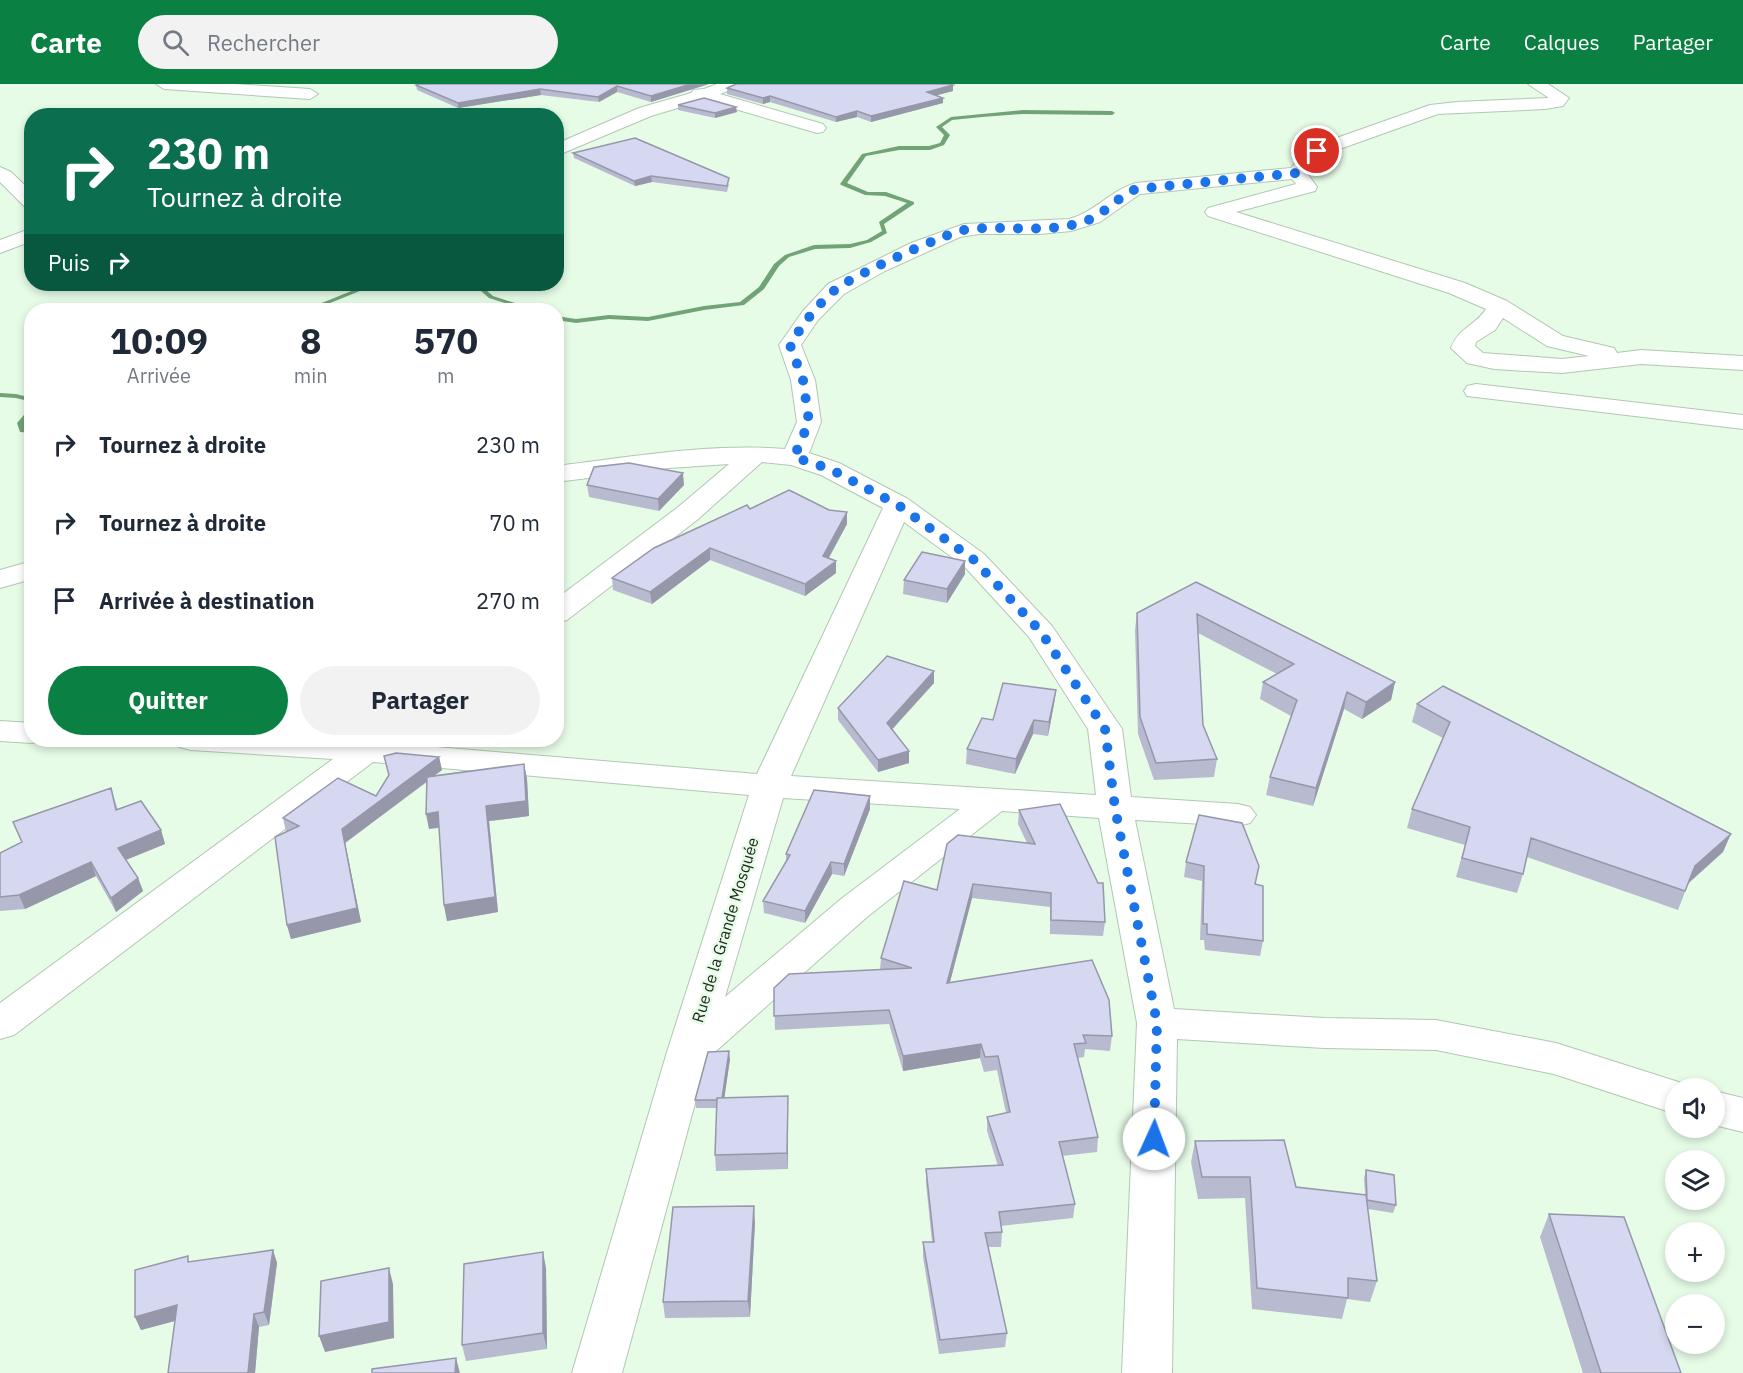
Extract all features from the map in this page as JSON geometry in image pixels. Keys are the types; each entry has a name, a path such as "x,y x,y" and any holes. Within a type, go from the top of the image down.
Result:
{"street":[{"path":"164,84 317,89"},
{"path":"564,147 645,112 732,84"},
{"path":"794,457 809,422 803,380 790,345 808,316 837,288 895,259 961,231 1042,229 1085,221 1100,214 1121,196 1136,189 1297,173 1317,151 1436,109 1457,106 1545,104 1557,102 1561,98 1536,84"},
{"path":"676,87 817,128"},
{"path":"289,108 317,89"},
{"path":"0,172 14,182 24,196"},
{"path":"1297,173 1308,188 1215,212 1457,288 1499,306 1555,341 1591,351 1641,357 1743,363"},
{"path":"1499,306 1487,325 1466,339 1462,348 1475,358 1494,362 1562,366 1641,357"},
{"path":"1476,391 1743,422"},
{"path":"564,608 687,514 756,454"},
{"path":"564,473 669,460 756,454 794,457 830,469 898,505 974,560 1041,632 1105,729 1115,808 1157,1023 1147,1373"},
{"name":"Rue de la Grande Mosquée","path":"597,1373 688,1052 769,786 898,505"},
{"path":"0,579 24,572"},
{"path":"0,731 24,732"},
{"path":"0,1023 370,747"},
{"path":"392,747 769,786 1238,815"},
{"path":"688,1052 854,908 994,800"},
{"path":"1157,1023 1324,1033 1436,1035 1556,1059 1665,1094"},
{"path":"1725,1111 1743,1115"}],"building":[{"path":"691,84 651,96 617,86 598,97 540,89 458,103 416,85"},
{"path":"736,84 953,85 927,92 943,98 871,116 857,111 836,117 770,96 763,98 727,88"},
{"path":"704,98 736,107 715,113 678,105"},
{"path":"635,138 729,178 727,186 651,176 634,181 573,153"},
{"path":"629,463 683,473 658,499 587,485 594,467"},
{"path":"789,490 829,510 847,512 823,556 836,561 805,584 710,548 650,592 612,578 654,548 747,505 750,509"},
{"path":"922,552 965,561 947,589 904,580"},
{"path":"1196,582 1395,682 1366,702 1347,692 1316,788 1270,777 1297,700 1263,682 1294,664 1197,614 1203,725 1217,759 1156,763 1140,717 1137,613"},
{"path":"887,656 934,671 887,723 909,751 878,760 838,708"},
{"path":"1003,683 1056,690 1049,722 1034,720 1016,759 967,749 982,718 993,720"},
{"path":"1443,686 1731,834 1695,866 1685,891 1531,838 1523,874 1462,858 1470,827 1412,809 1450,722 1417,704"},
{"path":"396,753 439,757 342,829 357,908 287,925 275,837 299,826 283,818 338,778 376,796 389,775 384,756"},
{"path":"524,764 526,801 486,806 495,897 444,905 438,812 426,814 427,777"},
{"path":"111,788 116,810 141,801 161,830 118,848 138,878 111,898 91,862 19,895 0,897 0,853 22,842 13,822"},
{"path":"814,790 870,796 844,864 831,862 805,911 763,901 790,855 786,854"},
{"path":"1060,804 1098,883 1103,883 1105,922 1051,920 1051,893 973,884 947,983 1092,960 1109,1000 1112,1036 1083,1035 1086,1043 1074,1044 1098,1137 1059,1142 1075,1204 999,1212 1002,1232 985,1233 1007,1333 940,1340 923,1242 934,1242 926,1169 1003,1165 987,1117 1010,1112 998,1056 985,1057 981,1044 903,1056 889,1010 774,1016 774,988 789,974 912,968 881,958 904,881 937,890 947,844 958,835 1035,844 1019,810"},
{"path":"1199,815 1242,823 1259,866 1255,884 1263,886 1263,941 1207,934 1207,924 1203,924 1204,866 1186,862"},
{"path":"729,1051 722,1098 695,1100 708,1052"},
{"path":"788,1096 787,1153 715,1155 717,1098"},
{"path":"1284,1140 1296,1187 1366,1195 1377,1281 1348,1278 1348,1298 1257,1288 1250,1177 1202,1177 1195,1141"},
{"path":"1366,1170 1394,1175 1396,1205 1367,1200"},
{"path":"754,1206 748,1301 663,1302 673,1207"},
{"path":"1549,1214 1624,1217 1665,1329 1665,1354 1674,1354 1681,1373 1601,1373"},
{"path":"273,1250 264,1312 254,1314 248,1373 168,1373 177,1305 135,1317 135,1270 188,1256 188,1262"},
{"path":"543,1252 543,1333 462,1345 464,1264"},
{"path":"389,1268 389,1322 319,1336 321,1281"},
{"path":"456,1358 455,1373 372,1373 372,1369"}],"waterway":[{"path":"564,319 576,321 609,317 648,319 704,308 742,304 762,288 776,265 787,256 814,247 850,246 869,241 885,232 881,223 912,203 886,194 867,194 843,184 864,155 899,148 930,148 942,144 947,135 939,127 951,119 1023,112 1112,113"},
{"path":"326,303 356,291"},
{"path":"484,291 491,297 510,303"},
{"path":"0,395 24,398"},
{"path":"24,420 21,423 24,430"}],"route":[{"path":"1154,1139 1157,1023 1115,808 1105,729 1041,632 974,560 898,505 830,469 794,457 809,422 803,380 790,345 808,316 837,288 946,236 976,229 1042,229 1085,221 1100,214 1121,196 1136,189 1297,173 1317,151"}]}
